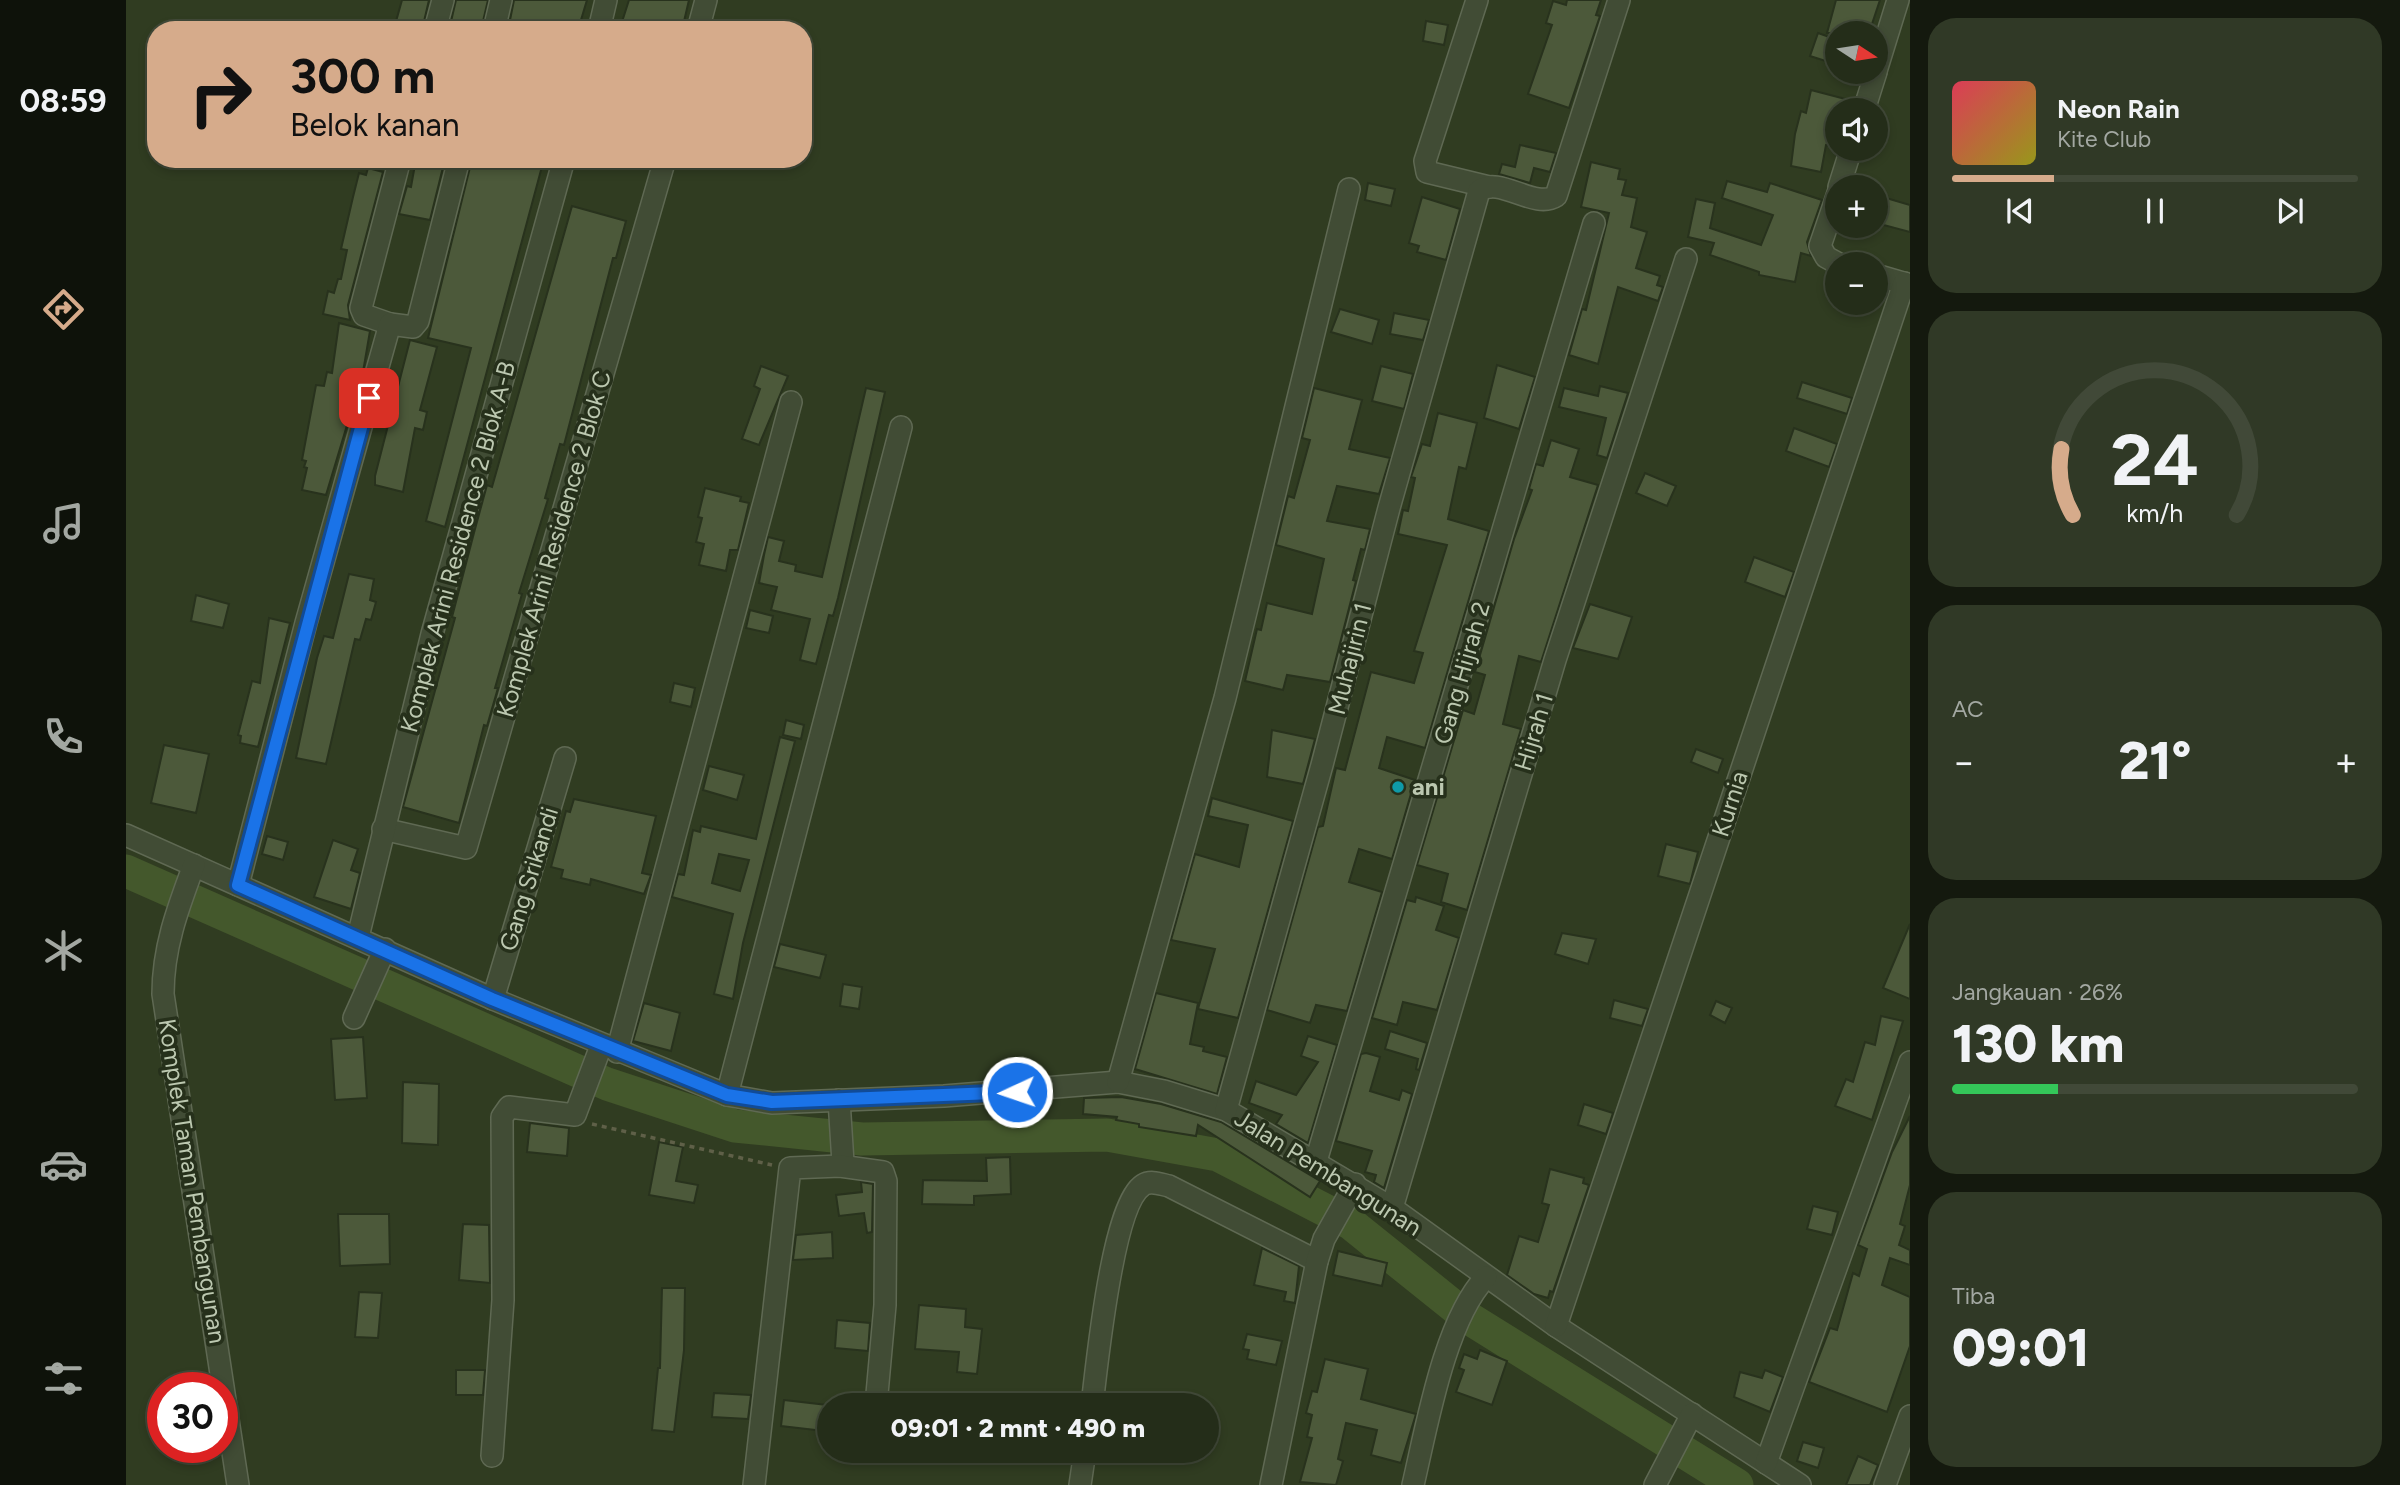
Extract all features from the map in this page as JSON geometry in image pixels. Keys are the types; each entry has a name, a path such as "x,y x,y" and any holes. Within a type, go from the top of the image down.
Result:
{"street":[{"path":"437,21 443,0"},
{"path":"496,21 502,0"},
{"path":"601,21 606,0"},
{"path":"700,21 705,0"},
{"path":"1477,0 1425,160 1427,172 1541,199 1556,196 1619,0"},
{"path":"1888,32 1898,0"},
{"path":"398,168 361,308 364,315 390,324 412,327 418,321 457,168"},
{"name":"Komplek Arini Residence 2 Blok A-B","path":"358,937 432,634 561,168"},
{"name":"Komplek Arini Residence 2 Blok C","path":"383,829 466,848 662,168"},
{"name":"Muhajirin 1","path":"1226,1111 1322,765 1389,508 1474,208 1479,191 1489,187"},
{"path":"1118,1082 1225,698 1349,189"},
{"name":"Gang Hijrah 2","path":"1316,1161 1594,223"},
{"path":"1825,234 1821,246 1825,255"},
{"name":"Hijrah 1","path":"1392,1208 1555,660 1686,259"},
{"path":"1888,278 1907,284"},
{"name":"Kurnia","path":"1556,1326 1907,284"},
{"path":"238,885 306,623 390,324"},
{"path":"492,1455 503,1300 502,1117 509,1107 575,1115 581,1092 606,1048 792,402"},
{"path":"727,1095 901,427"},
{"name":"Gang Srikandi","path":"492,999 565,758"},
{"name":"Jalan Pembangunan","path":"126,835 191,871 238,885 606,1048 727,1095 840,1108 1118,1082 1164,1091 1226,1111 1316,1161 1392,1208 1480,1284 1556,1326 1687,1422 1766,1463 1800,1485"},
{"name":"Komplek Taman Pembangunan","path":"191,871 173,918 163,967 163,994 238,1485"},
{"path":"354,1018 385,950"},
{"path":"1766,1463 1910,1062"},
{"path":"840,1108 841,1158"},
{"path":"754,1485 790,1168 841,1158 883,1172 886,1181 885,1304 877,1393"},
{"path":"1093,1393 1112,1260 1132,1196 1144,1185 1155,1182 1169,1186 1317,1261"},
{"path":"1271,1485 1317,1261 1324,1239 1355,1184"},
{"path":"1413,1485 1454,1328 1480,1284"},
{"path":"1885,1485 1910,1416"},
{"path":"1658,1477 1687,1422"},
{"path":"1080,1485 1083,1463"}],"path":[{"path":"575,1115 589,1124 673,1141 717,1155 790,1168"}],"building":[{"path":"402,0 429,0 424,21 396,21"},
{"path":"456,0 488,0 483,21 451,21"},
{"path":"514,0 587,0 581,21 510,21"},
{"path":"629,0 689,0 684,21 622,21"},
{"path":"1567,0 1601,0 1596,15 1600,16 1569,108 1528,94 1552,25 1546,23 1553,1 1566,5"},
{"path":"1836,0 1880,0 1873,21 1830,21"},
{"path":"1426,21 1448,25 1444,45 1423,41"},
{"path":"1818,33 1825,35 1825,61 1810,56"},
{"path":"1811,90 1842,98 1825,98 1825,150 1821,172 1791,166 1801,111 1806,113"},
{"path":"1520,145 1556,153 1550,172 1534,168 1530,183 1499,174 1502,164 1515,167"},
{"path":"1591,162 1620,169 1618,179 1626,180 1622,195 1637,198 1631,227 1647,232 1636,268 1660,276 1657,285 1663,287 1658,301 1618,287 1598,364 1569,355 1582,309 1586,310 1609,213 1581,207"},
{"path":"368,168 383,172 348,305 350,320 323,314 328,291 334,293 338,279 341,279 347,250 341,249 359,173 366,175"},
{"path":"414,168 443,168 430,220 399,214 407,186 411,187"},
{"path":"470,168 542,168 445,527 426,521 471,348 428,338"},
{"path":"1727,181 1767,192 1770,183 1822,200 1807,242 1811,256 1801,253 1795,282 1759,275 1759,272 1710,255 1714,243 1688,237 1696,199 1715,203 1710,228 1761,245 1773,215 1722,198"},
{"path":"1368,183 1395,189 1391,206 1365,200"},
{"path":"1422,197 1460,209 1446,260 1417,252 1419,246 1409,243"},
{"path":"1888,199 1910,205 1910,232 1888,226"},
{"path":"572,206 626,221 616,258 613,258 564,445 560,444 545,498 548,499 519,593 522,594 495,688 498,688 487,726 484,725 459,823 403,807 455,618 452,617 487,485 492,487"},
{"path":"1340,309 1379,320 1372,344 1331,332"},
{"path":"1394,313 1429,320 1423,340 1390,334"},
{"path":"339,323 370,331 363,372 326,495 302,490 307,468 304,467 306,461 302,460 316,385 324,386 327,372 332,373"},
{"path":"410,340 437,347 420,410 427,412 423,430 415,428 403,492 375,485 375,476"},
{"path":"1497,365 1535,377 1519,429 1484,418"},
{"path":"761,366 788,376 759,445 742,439 760,389 754,386"},
{"path":"1381,366 1413,374 1404,409 1372,401"},
{"path":"1802,382 1852,398 1847,414 1797,398"},
{"path":"1600,386 1628,393 1607,458 1597,455 1606,418 1559,407 1564,388 1598,396"},
{"path":"866,388 885,392 838,598 833,616 829,615 816,664 800,660 810,619 771,610 777,587 759,583 764,555 768,537 784,541 779,561 796,565 795,571 822,577"},
{"path":"1314,388 1362,400 1349,449 1390,458 1379,494 1337,486 1327,521 1370,529 1365,550 1361,549 1353,580 1356,581 1330,682 1287,675 1283,690 1245,681 1257,629 1261,630 1267,603 1312,614 1324,559 1276,545 1288,496 1294,498 1310,440 1302,438"},
{"path":"1438,413 1477,423 1466,469 1459,467 1448,519 1489,531 1425,748 1387,737 1379,768 1415,780 1392,859 1359,849 1349,882 1382,892 1347,1011 1316,1005 1310,1023 1267,1010 1318,827 1323,826 1336,768 1345,770 1371,672 1414,683 1423,653 1414,651 1447,545 1398,534 1403,510 1408,511 1415,478 1411,477 1422,444 1430,446"},
{"path":"1794,428 1837,444 1829,467 1786,451"},
{"path":"1551,440 1579,449 1570,477 1598,485 1541,662 1519,656 1503,724 1521,729 1467,910 1441,902 1448,874 1417,865 1463,710 1474,714 1485,675 1475,672 1514,539 1532,490 1529,489 1536,464 1543,466"},
{"path":"1645,473 1676,486 1667,506 1636,493"},
{"path":"705,488 741,497 740,501 749,503 738,550 730,550 726,571 699,565 704,544 696,542 702,518 698,517"},
{"path":"1754,557 1794,572 1785,597 1745,582"},
{"path":"349,574 374,579 370,600 376,602 371,620 366,619 360,640 355,639 326,764 296,758 317,658 324,636 333,638"},
{"path":"196,595 229,604 223,628 191,621"},
{"path":"1590,604 1632,617 1618,659 1573,648"},
{"path":"750,610 773,616 769,633 746,628"},
{"path":"269,618 290,623 258,747 240,743 241,736 238,735 252,681 260,683"},
{"path":"674,683 695,688 691,707 670,702"},
{"path":"786,720 804,725 801,739 783,735"},
{"path":"1272,730 1315,739 1303,784 1267,777"},
{"path":"780,737 795,741 743,943 733,999 714,994 733,914 672,897 678,874 684,875 693,830 700,832 701,826 756,839","holes":["719,854 749,860 740,891 712,883"]},
{"path":"164,745 209,754 196,813 151,803"},
{"path":"1696,749 1723,759 1718,773 1691,762"},
{"path":"709,766 744,775 737,800 703,790"},
{"path":"1212,798 1293,821 1238,1018 1198,1009 1215,949 1171,940 1195,854 1239,867 1248,825 1208,816"},
{"path":"574,799 656,816 642,873 651,875 644,894 591,879 590,885 561,878 563,870 551,867 566,811 570,812"},
{"path":"267,836 288,842 283,860 262,854"},
{"path":"333,840 358,849 351,870 360,873 351,909 314,897"},
{"path":"1666,844 1698,852 1690,884 1658,876"},
{"path":"1416,897 1444,906 1436,930 1459,938 1437,1010 1403,1002 1397,1025 1372,1018 1407,900 1415,902"},
{"path":"1910,924 1910,999 1883,988"},
{"path":"1562,933 1596,939 1588,964 1555,954"},
{"path":"780,944 826,955 820,978 774,967"},
{"path":"843,984 862,987 859,1009 840,1006"},
{"path":"1156,993 1198,1003 1190,1044 1204,1047 1203,1051 1227,1057 1217,1094 1135,1069"},
{"path":"1614,1000 1648,1009 1642,1026 1610,1018"},
{"path":"1716,1001 1732,1008 1725,1023 1710,1015"},
{"path":"644,1003 680,1013 671,1051 633,1041"},
{"path":"1881,1016 1903,1021 1872,1120 1835,1106 1846,1079 1853,1082 1865,1042 1875,1045"},
{"path":"1390,1031 1427,1043 1419,1070 1416,1069 1418,1059 1385,1049"},
{"path":"1308,1036 1337,1045 1308,1143 1276,1124 1282,1115 1249,1103 1256,1081 1296,1095 1318,1062 1301,1056"},
{"path":"363,1037 367,1098 335,1100 331,1039"},
{"path":"1361,1054 1380,1057 1370,1091 1399,1100 1402,1090 1412,1094 1384,1188 1374,1182 1376,1175 1365,1172 1372,1151 1336,1141"},
{"path":"403,1082 439,1084 438,1145 402,1143"},
{"path":"1121,1097 1161,1104 1221,1122 1320,1181 1310,1197 1198,1125 1196,1136 1139,1127 1139,1124 1116,1120 1117,1117 1083,1114 1084,1098"},
{"path":"1584,1104 1613,1113 1606,1134 1578,1125"},
{"path":"1910,1116 1910,1185 1900,1224 1905,1226 1899,1245 1910,1250 1910,1265 1890,1258 1882,1285 1910,1297 1910,1346 1887,1412 1809,1382 1830,1328 1837,1330 1853,1273 1859,1276 1867,1249 1858,1245 1892,1152"},
{"path":"530,1123 569,1128 567,1156 527,1152"},
{"path":"659,1142 683,1147 676,1181 698,1185 694,1203 649,1195"},
{"path":"1010,1157 1011,1194 974,1196 974,1205 922,1204 923,1180 987,1181 986,1158"},
{"path":"1550,1169 1584,1178 1583,1183 1589,1185 1553,1292 1550,1291 1548,1298 1534,1294 1507,1275 1519,1236 1538,1242 1549,1205 1542,1203"},
{"path":"861,1182 873,1184 872,1232 867,1233 864,1213 839,1216 836,1195 862,1192"},
{"path":"1813,1206 1838,1212 1832,1235 1807,1229"},
{"path":"338,1214 389,1214 390,1264 340,1266"},
{"path":"463,1224 489,1225 490,1283 459,1280"},
{"path":"832,1232 833,1258 793,1260 796,1235"},
{"path":"1262,1248 1299,1266 1295,1303 1284,1301 1286,1292 1254,1285"},
{"path":"1338,1251 1387,1263 1382,1286 1333,1275"},
{"path":"662,1288 685,1288 684,1350 674,1432 652,1430 660,1368"},
{"path":"359,1292 382,1293 378,1338 355,1337"},
{"path":"919,1305 966,1309 965,1327 982,1329 977,1374 957,1372 959,1352 915,1349"},
{"path":"837,1320 870,1323 868,1351 835,1348"},
{"path":"1247,1334 1282,1341 1276,1365 1247,1359 1249,1350 1243,1349"},
{"path":"1480,1350 1507,1361 1492,1405 1456,1392 1464,1370 1459,1368 1464,1354 1477,1359"},
{"path":"1325,1359 1368,1369 1361,1399 1416,1414 1401,1463 1371,1455 1377,1430 1346,1423 1338,1459 1343,1461 1336,1485 1300,1482 1312,1438 1307,1437 1312,1415 1306,1413 1312,1391 1317,1392"},
{"path":"456,1370 485,1370 483,1395 456,1395"},
{"path":"1765,1370 1783,1377 1770,1412 1734,1397 1740,1372 1762,1378"},
{"path":"714,1393 751,1395 748,1419 712,1417"},
{"path":"784,1400 817,1404 817,1430 781,1426"},
{"path":"1803,1442 1824,1448 1818,1468 1797,1461"},
{"path":"1858,1456 1878,1465 1870,1485 1846,1485"}],"waterway":[{"path":"126,871 607,1084 735,1126 862,1139 1107,1135 1218,1155 1350,1223 1467,1317 1737,1485"}],"place":[{"name":"ani","path":"1398,787"}],"route":[{"path":"369,398 306,623 238,885 601,1046 710,1090 748,1101 1017,1092"}]}
